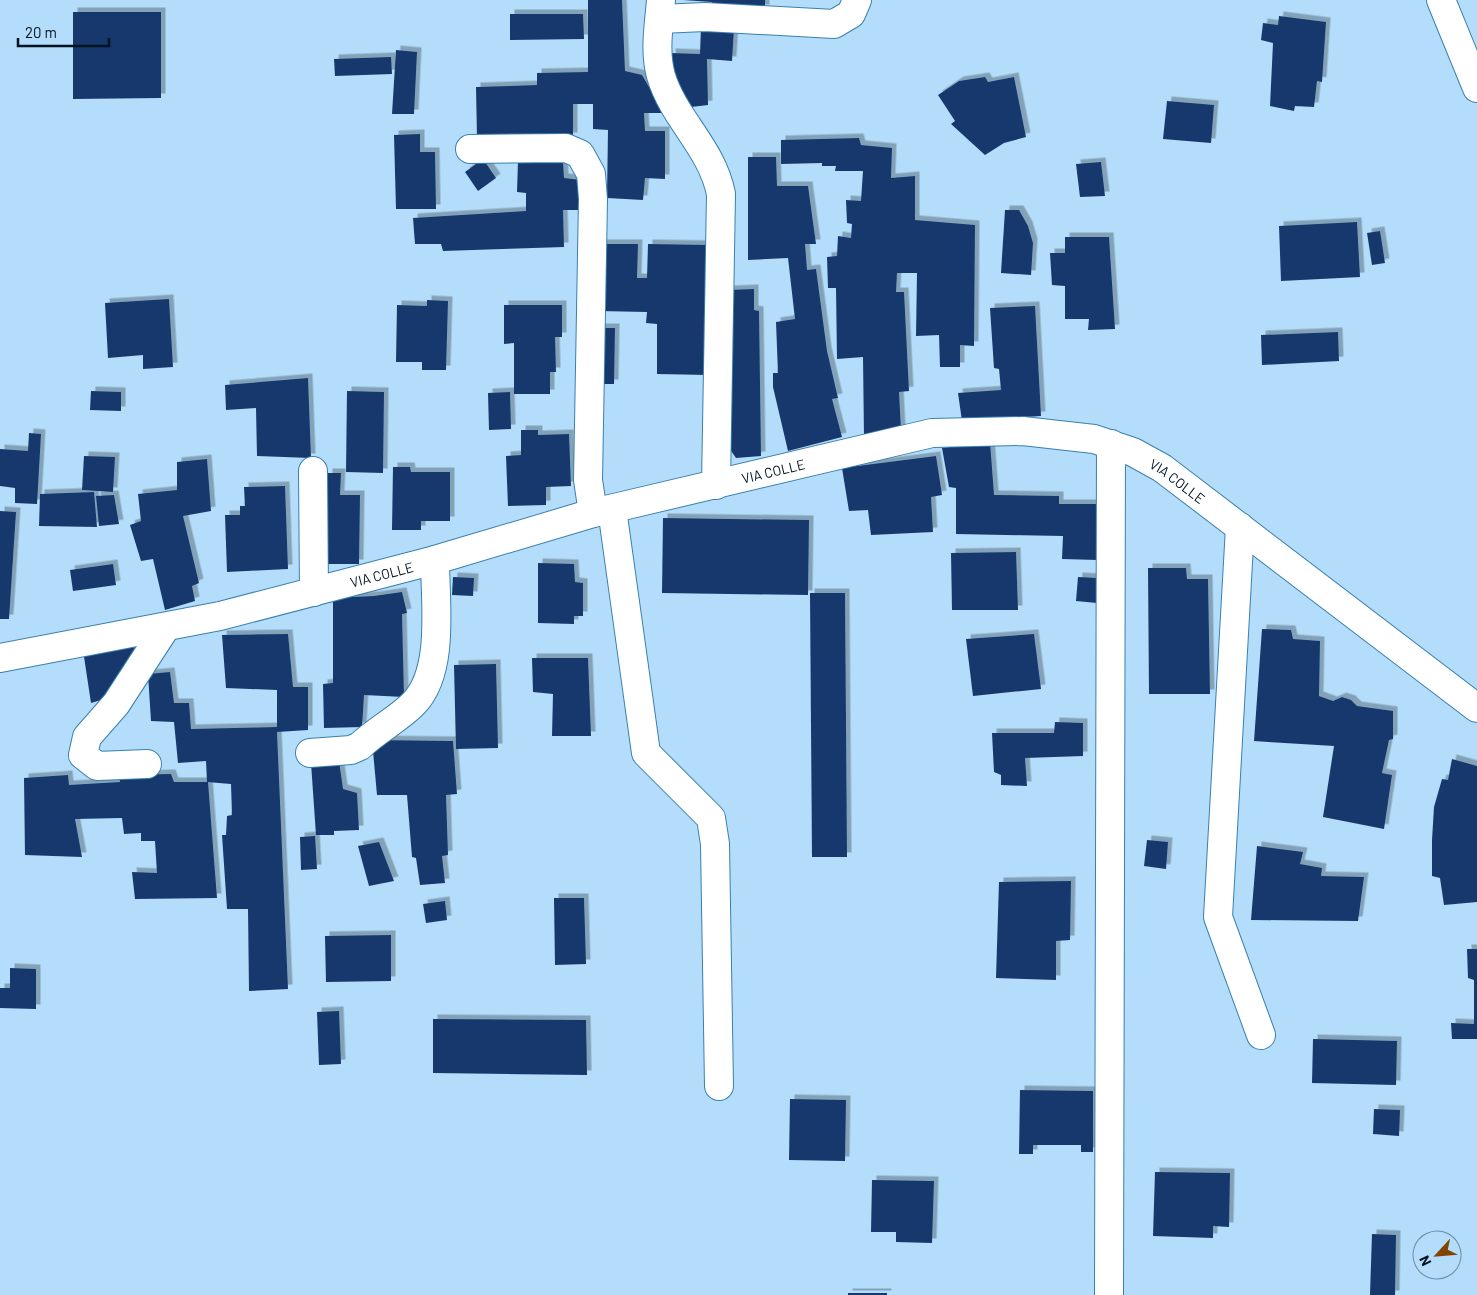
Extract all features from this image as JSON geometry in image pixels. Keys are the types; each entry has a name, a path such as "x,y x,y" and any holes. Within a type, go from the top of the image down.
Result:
{"street":[{"path":"716,485 721,194 717,174 703,147 667,91 661,75 656,45 660,10 706,17 834,24 851,14 858,0"},
{"path":"1441,0 1477,88"},
{"path":"470,150 566,148 580,154 591,174 593,199 588,480 602,511 646,753 711,818 715,844 719,1086"},
{"name":"VIA COLLE","path":"0,658 220,616 435,560 602,511 932,434 1023,431 1094,439 1133,452 1162,468 1477,708"},
{"path":"1109,1295 1111,444"},
{"path":"313,472 314,592"},
{"path":"1240,527 1218,917 1261,1035"},
{"path":"310,753 350,750 360,746 415,702 430,678 435,643 435,560"},
{"path":"147,764 97,766 83,755 87,737 116,704 166,627"}],"building":[{"path":"588,0 622,0 625,71 642,75 664,113 644,113 645,131 665,131 665,179 645,178 643,200 607,198 608,130 593,129 593,104 573,104 573,137 477,138 476,87 537,85 537,73 588,72"},
{"path":"683,0 765,0 765,9 712,8 712,2"},
{"path":"73,12 161,12 161,98 73,99"},
{"path":"510,14 583,14 584,39 510,40"},
{"path":"1279,16 1326,22 1322,82 1317,81 1314,107 1295,106 1294,111 1270,106 1273,43 1261,40 1263,23 1278,25"},
{"path":"701,27 734,28 732,61 707,59 708,105 691,107 675,99 671,53 700,54"},
{"path":"396,50 417,52 414,114 392,114"},
{"path":"391,57 392,74 335,76 334,59"},
{"path":"985,77 988,82 1014,77 1026,137 1004,143 985,155 951,124 955,121 938,95 959,81"},
{"path":"1167,101 1214,105 1211,143 1163,139"},
{"path":"420,134 420,152 435,152 436,209 396,209 394,135"},
{"path":"859,138 861,145 892,148 891,178 915,176 915,220 975,225 974,346 960,345 960,367 940,367 939,335 916,336 917,273 897,273 896,292 904,292 909,391 899,392 901,430 864,437 863,357 837,359 836,288 828,288 827,257 837,256 838,236 851,238 852,224 847,223 846,200 861,201 863,171 835,171 836,166 822,166 822,163 781,164 781,140"},
{"path":"748,157 776,157 777,186 808,186 816,244 805,244 807,270 816,269 827,351 838,398 832,399 842,437 788,451 773,387 773,373 778,373 776,322 795,319 788,258 748,260"},
{"path":"483,159 496,178 478,191 465,172"},
{"path":"518,161 563,162 564,178 581,180 581,210 563,210 564,247 443,251 441,244 415,244 413,218 526,211 526,193 517,192"},
{"path":"1101,162 1105,196 1080,197 1076,164"},
{"path":"1005,210 1019,210 1028,226 1033,243 1031,275 1001,273"},
{"path":"1357,222 1360,277 1281,281 1279,226"},
{"path":"1380,231 1385,263 1372,265 1367,233"},
{"path":"1065,237 1109,237 1115,329 1088,330 1089,319 1065,319 1065,286 1052,285 1050,253 1065,253"},
{"path":"600,244 638,244 637,278 647,278 648,244 711,245 708,375 657,374 657,324 646,323 647,312 599,311"},
{"path":"754,289 754,310 759,311 761,456 736,458 727,445 728,290"},
{"path":"169,299 173,367 143,369 143,355 108,358 105,303"},
{"path":"427,300 448,301 446,370 422,370 422,362 396,362 397,305 427,306"},
{"path":"504,305 562,305 562,337 555,337 556,372 550,372 550,394 514,394 514,343 504,344"},
{"path":"1035,306 1041,416 962,421 958,393 1001,390 999,369 994,368 990,308"},
{"path":"598,328 615,328 614,384 597,384"},
{"path":"1338,332 1339,361 1262,365 1261,335"},
{"path":"308,378 311,458 257,456 256,408 226,410 225,385"},
{"path":"91,391 121,392 121,411 90,410"},
{"path":"347,391 384,392 383,473 346,472"},
{"path":"510,392 511,429 489,430 488,393"},
{"path":"521,430 538,430 538,435 569,434 571,486 546,487 546,505 508,506 506,456 521,455"},
{"path":"29,433 41,434 37,504 15,503 15,488 0,486 0,449 28,451"},
{"path":"990,442 994,495 1059,496 1059,504 1099,504 1098,560 1062,559 1063,536 956,534 956,488 949,487 942,448"},
{"path":"84,456 115,457 113,492 82,490"},
{"path":"936,456 942,495 931,497 933,532 871,535 868,510 849,511 842,468"},
{"path":"207,459 211,511 183,516 199,583 192,586 195,601 165,610 153,559 141,561 130,525 141,521 138,494 177,490 177,462"},
{"path":"393,467 410,467 411,472 450,472 450,521 421,521 421,530 392,530"},
{"path":"328,473 341,473 340,495 360,495 359,564 327,564"},
{"path":"285,486 288,569 227,572 225,515 240,515 240,506 245,506 244,487"},
{"path":"94,492 97,527 39,526 40,494"},
{"path":"114,495 119,524 99,526 96,496"},
{"path":"0,511 16,512 9,619 0,619"},
{"path":"663,518 809,520 808,595 662,593"},
{"path":"1016,552 1018,610 952,610 951,553"},
{"path":"538,563 574,564 575,582 583,583 583,616 574,616 574,624 538,623"},
{"path":"113,564 116,585 73,591 70,570"},
{"path":"1148,568 1186,568 1187,579 1208,579 1210,694 1149,694"},
{"path":"453,577 474,578 473,596 452,595"},
{"path":"1078,577 1097,578 1097,603 1076,601"},
{"path":"402,592 407,613 402,614 404,697 364,695 362,727 324,728 323,684 333,683 333,598 374,596"},
{"path":"810,593 845,593 847,857 812,857"},
{"path":"1262,629 1291,630 1293,639 1320,641 1319,696 1333,701 1342,697 1351,700 1357,706 1393,711 1393,739 1389,740 1382,773 1392,775 1384,829 1323,817 1334,746 1254,741"},
{"path":"288,634 293,687 308,687 308,730 277,732 288,989 249,991 248,909 227,909 222,835 226,835 227,816 232,815 231,784 207,782 206,761 178,763 174,722 151,721 148,674 170,672 174,703 189,703 191,729 277,727 277,690 226,688 222,635"},
{"path":"1034,634 1041,689 973,696 966,639"},
{"path":"135,639 133,661 115,688 101,700 91,703 83,650"},
{"path":"532,658 588,658 591,736 552,736 553,694 533,692"},
{"path":"496,664 498,748 456,749 454,665"},
{"path":"1055,722 1083,723 1083,756 1025,758 1027,786 1001,785 1001,775 994,772 992,733 1054,733"},
{"path":"372,740 453,741 457,794 446,795 448,855 442,856 445,883 420,885 416,858 412,857 407,795 377,795"},
{"path":"1452,759 1477,766 1477,902 1444,905 1440,878 1432,876 1432,840 1434,807 1442,779 1448,780"},
{"path":"339,761 343,789 357,793 359,830 334,831 334,835 316,835 311,763"},
{"path":"171,774 174,782 208,782 217,898 135,899 132,872 157,873 155,841 141,841 141,833 124,834 122,818 75,819 82,857 25,855 24,778 68,775 69,785 120,782 119,775"},
{"path":"315,836 317,869 301,870 300,837"},
{"path":"1147,840 1168,842 1166,869 1144,866"},
{"path":"379,842 394,881 369,886 358,846"},
{"path":"1257,846 1303,852 1300,864 1322,868 1321,876 1364,877 1358,921 1251,920"},
{"path":"1071,881 1070,940 1056,941 1056,980 996,978 999,882"},
{"path":"554,898 584,898 586,964 555,965"},
{"path":"445,901 447,920 426,923 423,904"},
{"path":"391,935 391,981 326,982 325,936"},
{"path":"1467,949 1477,949 1477,1039 1452,1039 1451,1023 1474,1024 1474,980 1468,978"},
{"path":"10,968 36,969 36,1009 0,1008 0,988 10,988"},
{"path":"339,1011 341,1064 319,1065 317,1012"},
{"path":"433,1019 586,1020 587,1075 433,1073"},
{"path":"1313,1039 1397,1041 1396,1085 1312,1083"},
{"path":"1020,1090 1093,1091 1093,1152 1081,1152 1081,1145 1033,1145 1033,1154 1019,1154"},
{"path":"790,1099 846,1100 845,1161 789,1160"},
{"path":"1374,1109 1400,1110 1399,1136 1373,1134"},
{"path":"1155,1172 1230,1173 1229,1227 1213,1226 1213,1238 1153,1236"},
{"path":"872,1180 934,1181 932,1243 896,1242 896,1232 871,1232"},
{"path":"1372,1234 1396,1235 1395,1295 1370,1295"},
{"path":"848,1293 887,1293 887,1295 848,1295"}]}
